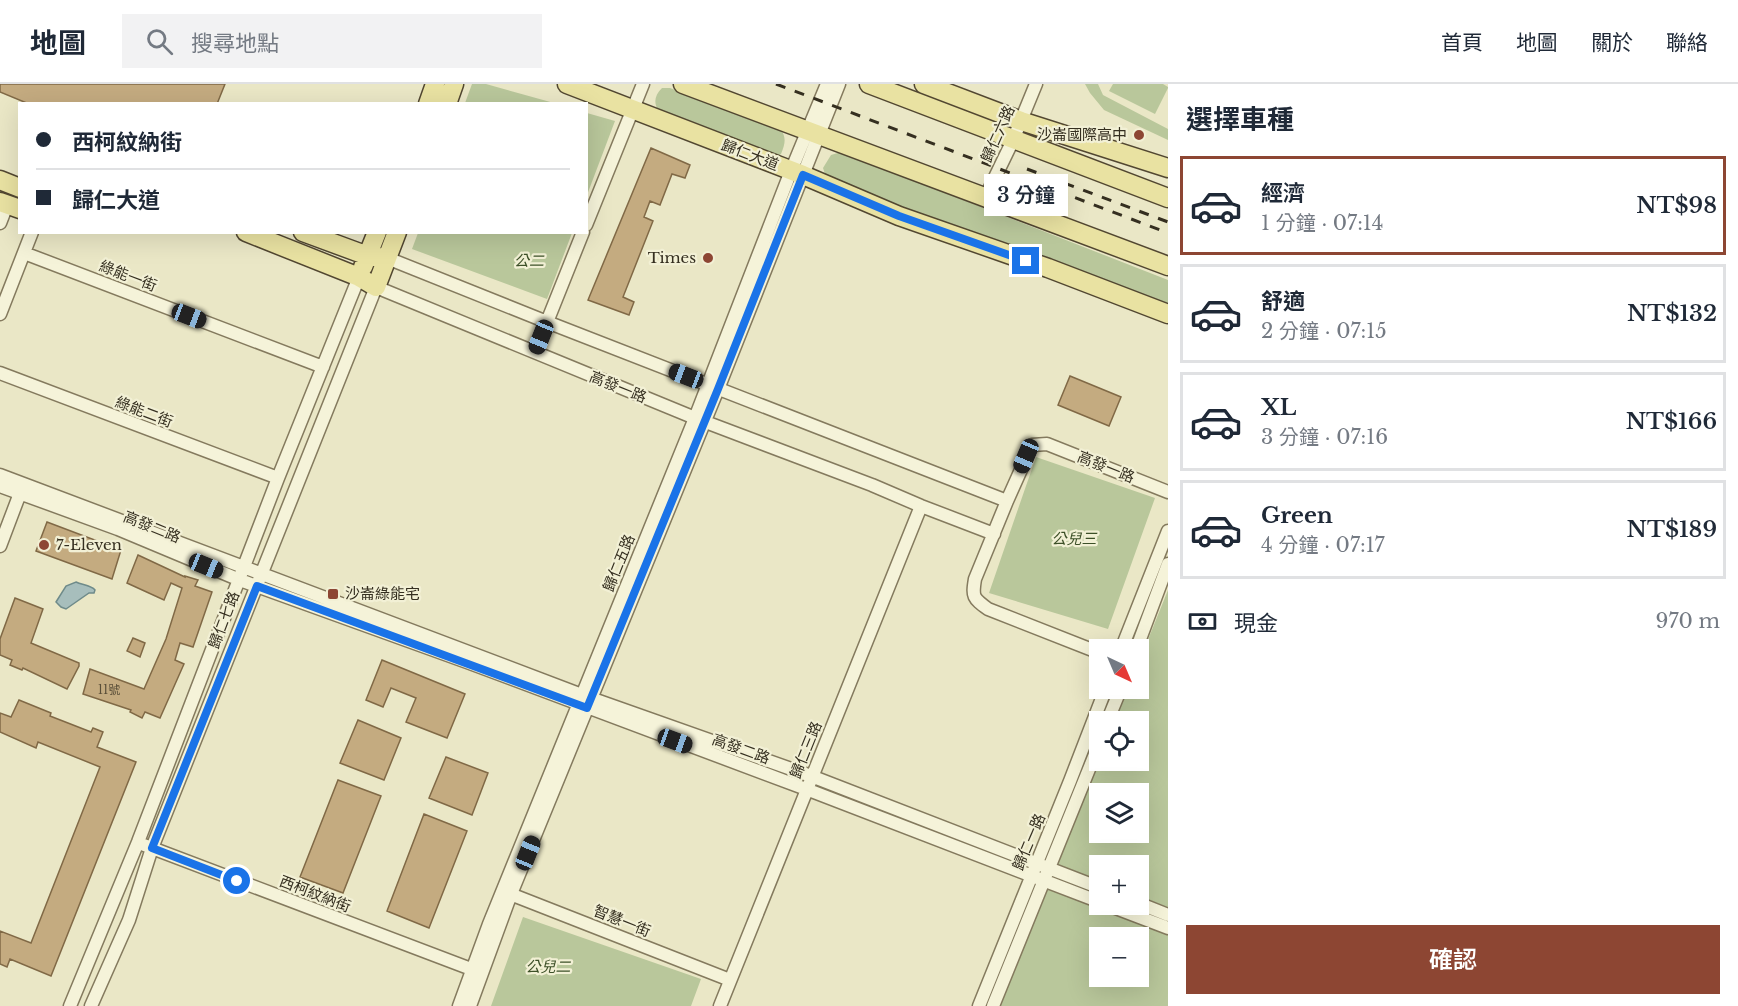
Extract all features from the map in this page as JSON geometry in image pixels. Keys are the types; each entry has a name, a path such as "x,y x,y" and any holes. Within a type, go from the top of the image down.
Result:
{"main road":[{"path":"429,102 435,84"},
{"path":"448,102 454,84"},
{"name":"歸仁大道","path":"567,84 797,173 899,216 1048,268 1168,314"},
{"path":"683,84 1168,266"},
{"path":"868,84 1168,198"},
{"path":"924,84 1021,121 1168,168"},
{"path":"0,180 18,187"},
{"name":"高發一路","path":"251,234 359,277 375,287"},
{"path":"308,234 368,256 387,258"},
{"name":"歸仁七路","path":"359,277 376,234"},
{"name":"歸仁七路","path":"375,287 396,234"}],"street":[{"path":"588,220 643,84"},
{"path":"813,134 827,84"},
{"path":"813,134 839,84"},
{"name":"歸仁六路","path":"986,196 1013,140 1036,84"},
{"name":"歸仁五路","path":"470,1006 478,972 507,892 713,387 813,134"},
{"path":"0,223 9,206"},
{"path":"0,314 31,234"},
{"path":"535,352 582,234"},
{"name":"綠能一街","path":"24,253 323,367"},
{"path":"387,258 1007,501"},
{"name":"歸仁七路","path":"70,1006 138,843 278,478 359,277"},
{"name":"歸仁七路","path":"91,1006 129,920 152,848 375,287"},
{"name":"高發一路","path":"375,287 699,420 994,534"},
{"name":"綠能二街","path":"0,373 278,478"},
{"name":"高發一路","path":"1089,649 988,609 976,600 973,592 975,579 1032,445 1047,444 1168,492"},
{"name":"高發二路","path":"0,475 22,489 118,529 584,702 1089,898"},
{"name":"高發二路","path":"0,486 22,489"},
{"path":"0,546 22,489"},
{"name":"歸仁三路","path":"720,1006 921,506"},
{"path":"1125,639 1168,531"},
{"path":"1140,639 1168,564"},
{"name":"歸仁一路","path":"993,1006 1043,881 1042,865 1070,781 1102,699"},
{"name":"高發二路","path":"584,702 811,776 1089,884"},
{"name":"歸仁一路","path":"979,1006 1030,876 1042,865 1089,765"},
{"name":"西柯紋納街","path":"138,843 478,972"},
{"name":"智慧一街","path":"507,892 730,980"},
{"path":"1149,907 1168,915"},
{"path":"1134,915 1168,928"},
{"name":"歸仁五路","path":"459,1006 478,972"}],"green space":[{"path":"472,84 486,84 550,102 465,102"},
{"path":"1085,84 1098,84 1103,95 1168,129 1168,140 1104,110"},
{"path":"1113,84 1163,84 1168,88 1155,114 1109,91"},
{"path":"662,88 670,88 780,129 785,141 781,154 776,157 660,113 655,100"},
{"path":"588,114 615,121 588,192"},
{"path":"841,152 1168,280 1168,308 832,181 823,168 831,155"},
{"name":"公二","path":"417,234 572,234 547,299 412,249"},
{"name":"公兒三","path":"1036,457 1155,498 1108,629 989,593"},
{"path":"1168,590 1168,1006 998,1006 1094,771 1149,771 1149,711 1118,711 1124,699 1149,699 1148,639"},
{"name":"公兒二","path":"523,917 701,979 691,1006 491,1006"}],"water":[{"path":"76,582 91,587 95,590 94,593 89,593 66,609 61,607 56,602 66,586"}],"building":[{"path":"0,84 225,84 218,102 24,102 0,92"},
{"path":"651,148 690,165 685,178 672,174 660,205 650,201 644,217 653,221 623,297 634,302 629,315 588,300"},
{"path":"1070,376 1121,397 1109,426 1058,405"},
{"path":"47,522 121,550 112,579 36,551"},
{"path":"138,555 185,577 198,580 195,586 212,592 193,647 180,643 175,660 184,664 160,718 145,712 142,718 130,712 131,710 83,694 90,669 144,689 166,639 182,588 171,583 164,600 127,583"},
{"path":"15,598 43,609 31,643 79,663 67,689 23,668 22,670 10,665 12,660 0,655 0,639"},
{"path":"133,638 145,643 140,657 127,651"},
{"path":"382,660 465,694 447,738 406,722 416,698 391,688 383,707 366,700"},
{"path":"19,700 51,713 50,716 91,732 93,728 103,732 97,747 136,762 51,976 10,959 7,967 0,964 0,931 31,943 100,767 38,742 36,748 0,732 0,713 11,717"},
{"path":"358,720 401,738 384,780 340,763"},
{"path":"446,757 488,773 472,815 429,798"},
{"path":"338,780 381,796 343,893 300,877"},
{"path":"424,814 467,831 429,928 387,911"}],"railway":[{"path":"776,84 1168,233"},
{"path":"1027,169 1168,222"}],"place":[{"name":"沙崙國際高中","path":"1139,135"},
{"name":"Times","path":"708,258"},
{"name":"7-Eleven","path":"44,545"},
{"name":"沙崙綠能宅","path":"333,594"}],"route":[{"path":"237,881 152,848 257,586 587,708 803,175 899,216 1026,261"}]}
